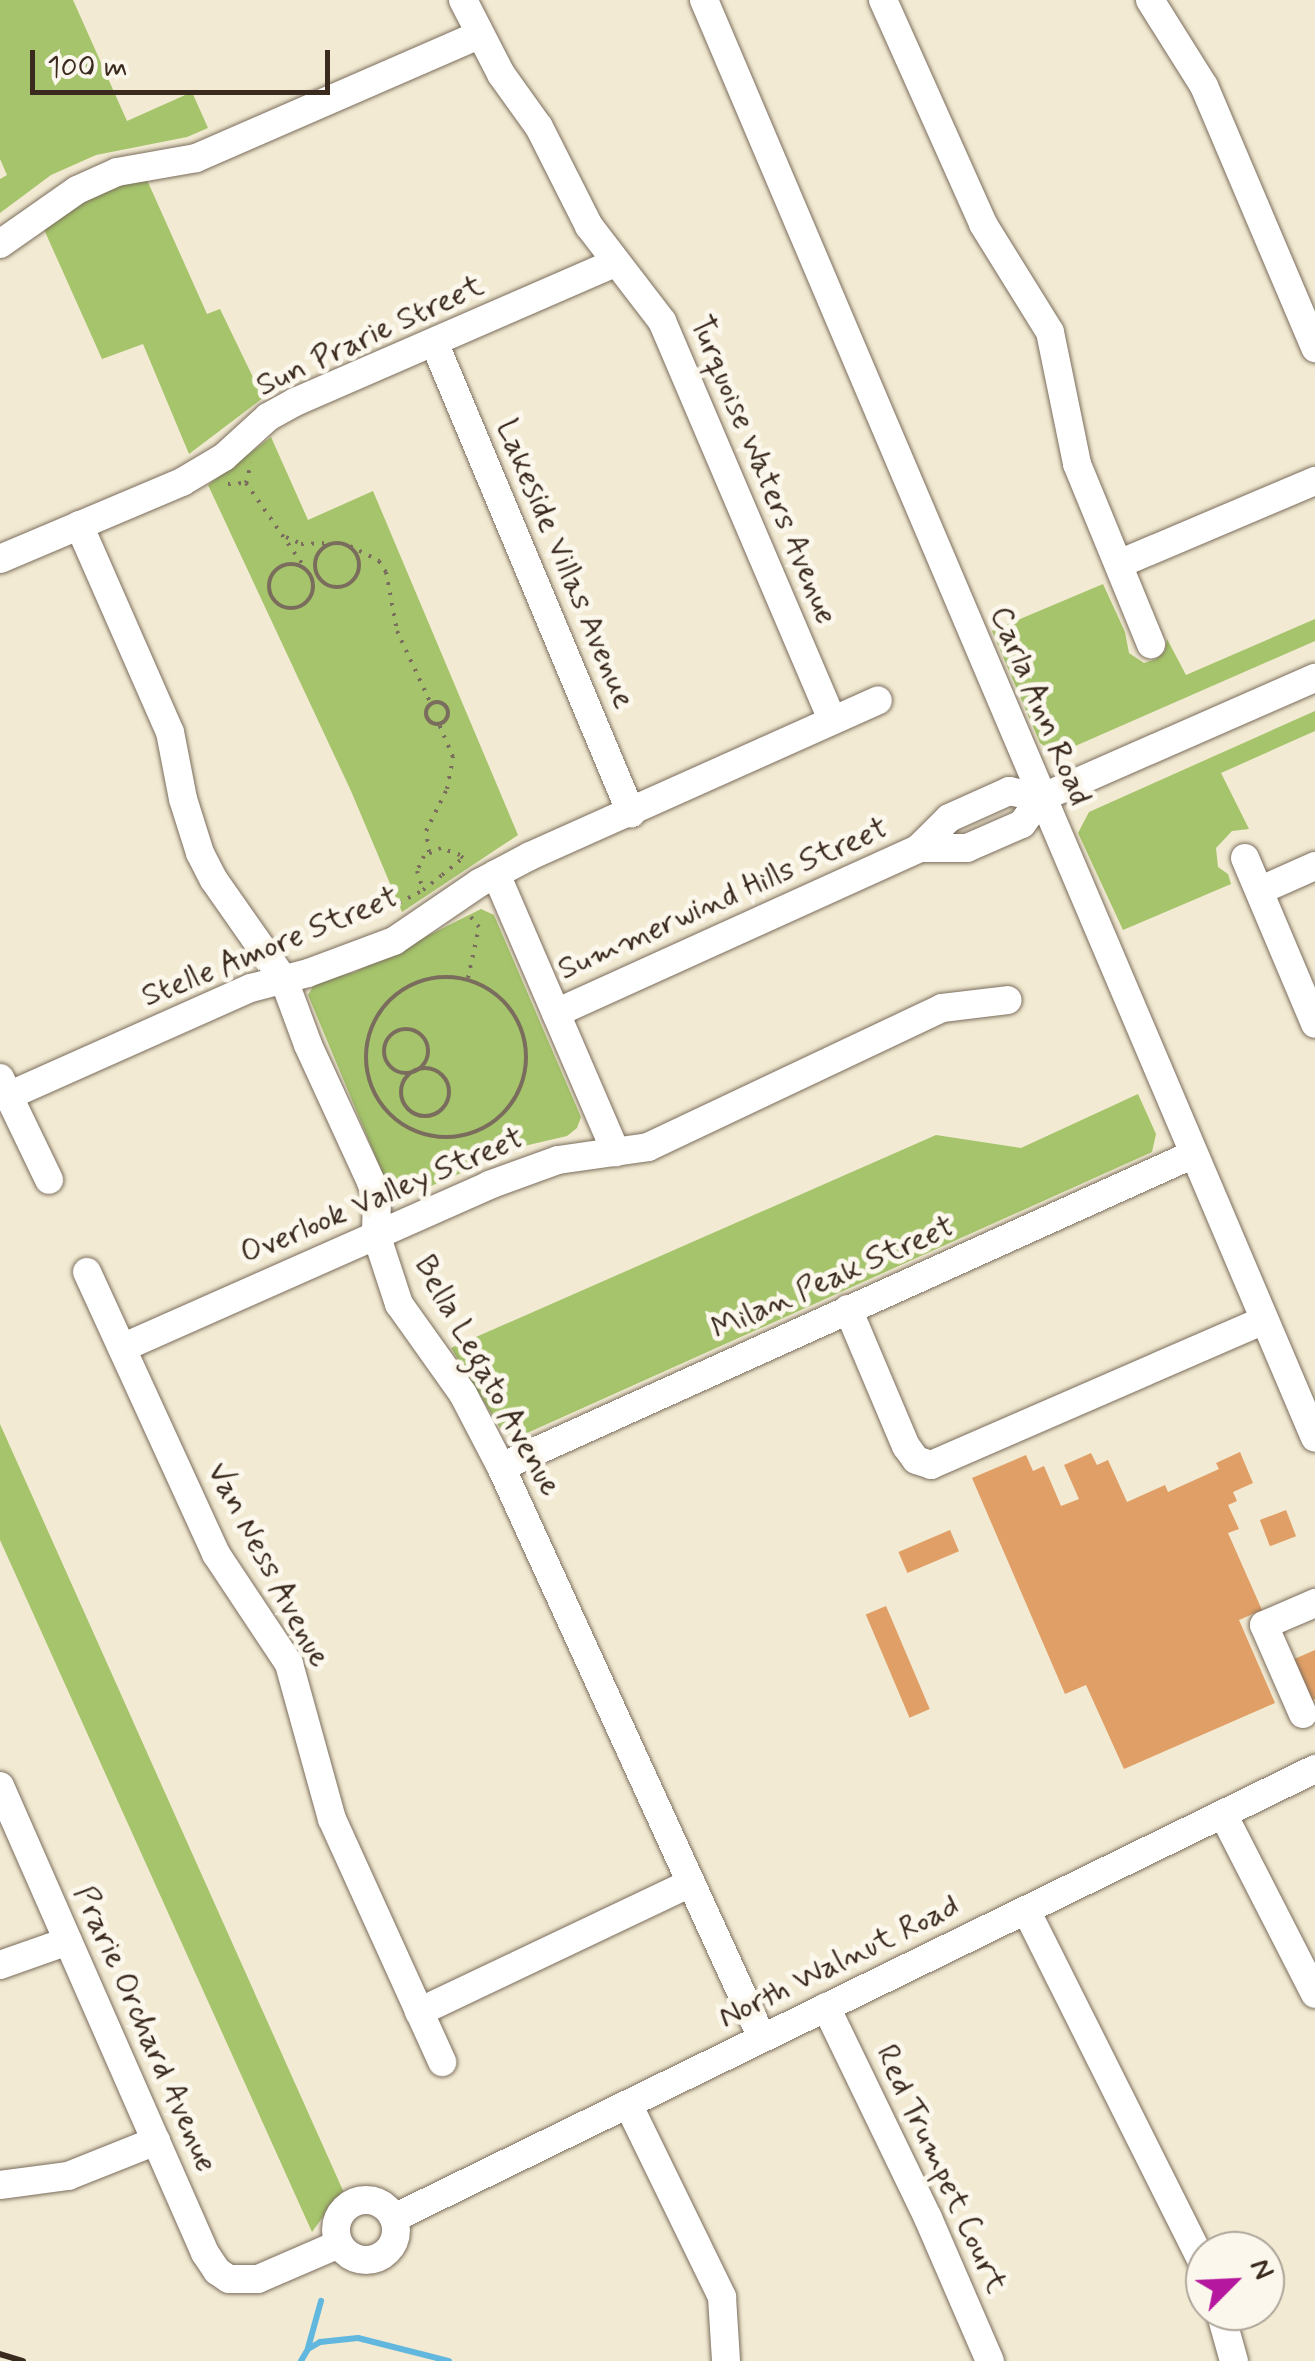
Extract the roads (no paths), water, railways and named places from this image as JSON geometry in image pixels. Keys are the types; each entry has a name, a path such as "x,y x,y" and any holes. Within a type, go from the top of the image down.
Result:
{"street":[{"name":"Turquoise Waters Avenue","path":"463,0 479,35 538,127 571,197 614,264 641,291 662,321 832,720"},
{"name":"Carla Ann Road","path":"704,0 1315,1438"},
{"path":"884,0 983,224 1050,332 1077,464 1151,644"},
{"path":"1150,0 1204,86 1315,348"},
{"path":"0,244 77,190 104,178 196,158 479,35"},
{"name":"Sun Prarie Street","path":"0,558 201,472 268,417 295,402 614,264"},
{"name":"Lakeside Villas Avenue","path":"434,342 631,813"},
{"path":"1119,564 1315,480"},
{"name":"Bella Legato Avenue","path":"80,525 170,732 183,799 200,853 214,880 284,980 308,1045 370,1182 377,1201 376,1234 399,1304 463,1394 501,1467 762,2038"},
{"name":"Summerwind Hills Street","path":"556,1014 919,848 967,848 1022,824 1041,798 1315,678"},
{"name":"Stelle Amore Street","path":"4,1087 251,988 394,941 487,878 878,700"},
{"path":"1244,858 1262,890 1315,1024"},
{"path":"1262,890 1315,866"},
{"path":"487,878 556,1014 616,1152"},
{"name":"Overlook Valley Street","path":"122,1348 528,1170 558,1160 616,1152 672,1138 942,1008 970,1001 1008,1000"},
{"path":"4,1087 49,1180"},
{"name":"Milan Peak Street","path":"501,1467 1194,1154"},
{"name":"Van Ness Avenue","path":"87,1272 216,1554 289,1664 324,1799 442,2062"},
{"path":"848,1308 906,1446 916,1460 931,1465 1264,1320"},
{"path":"1303,1714 1264,1625 1315,1604"},
{"name":"North Walnut Road","path":"394,2218 1315,1769"},
{"name":"Prarie Orchard Avenue","path":"0,1786 205,2253 218,2271 244,2281 339,2244"},
{"path":"1223,1814 1315,1994"},
{"path":"419,2012 691,1884"},
{"path":"1026,1910 1186,2231"},
{"path":"0,1964 68,1941"},
{"name":"Red Trumpet Court","path":"826,2008 928,2218 990,2361"},
{"path":"628,2104 722,2297 726,2361"},
{"path":"0,2185 68,2176 156,2142"},
{"path":"370,2200 380,2203 394,2218 393,2244 378,2258 354,2258 339,2244 336,2222 348,2205 370,2200"},
{"path":"1226,2331 1234,2361"}],"waterway":[{"path":"308,2348 321,2301"},
{"path":"301,2361 308,2349 320,2342 358,2338 449,2361"}],"railway":[{"path":"0,2354 23,2361"}]}
